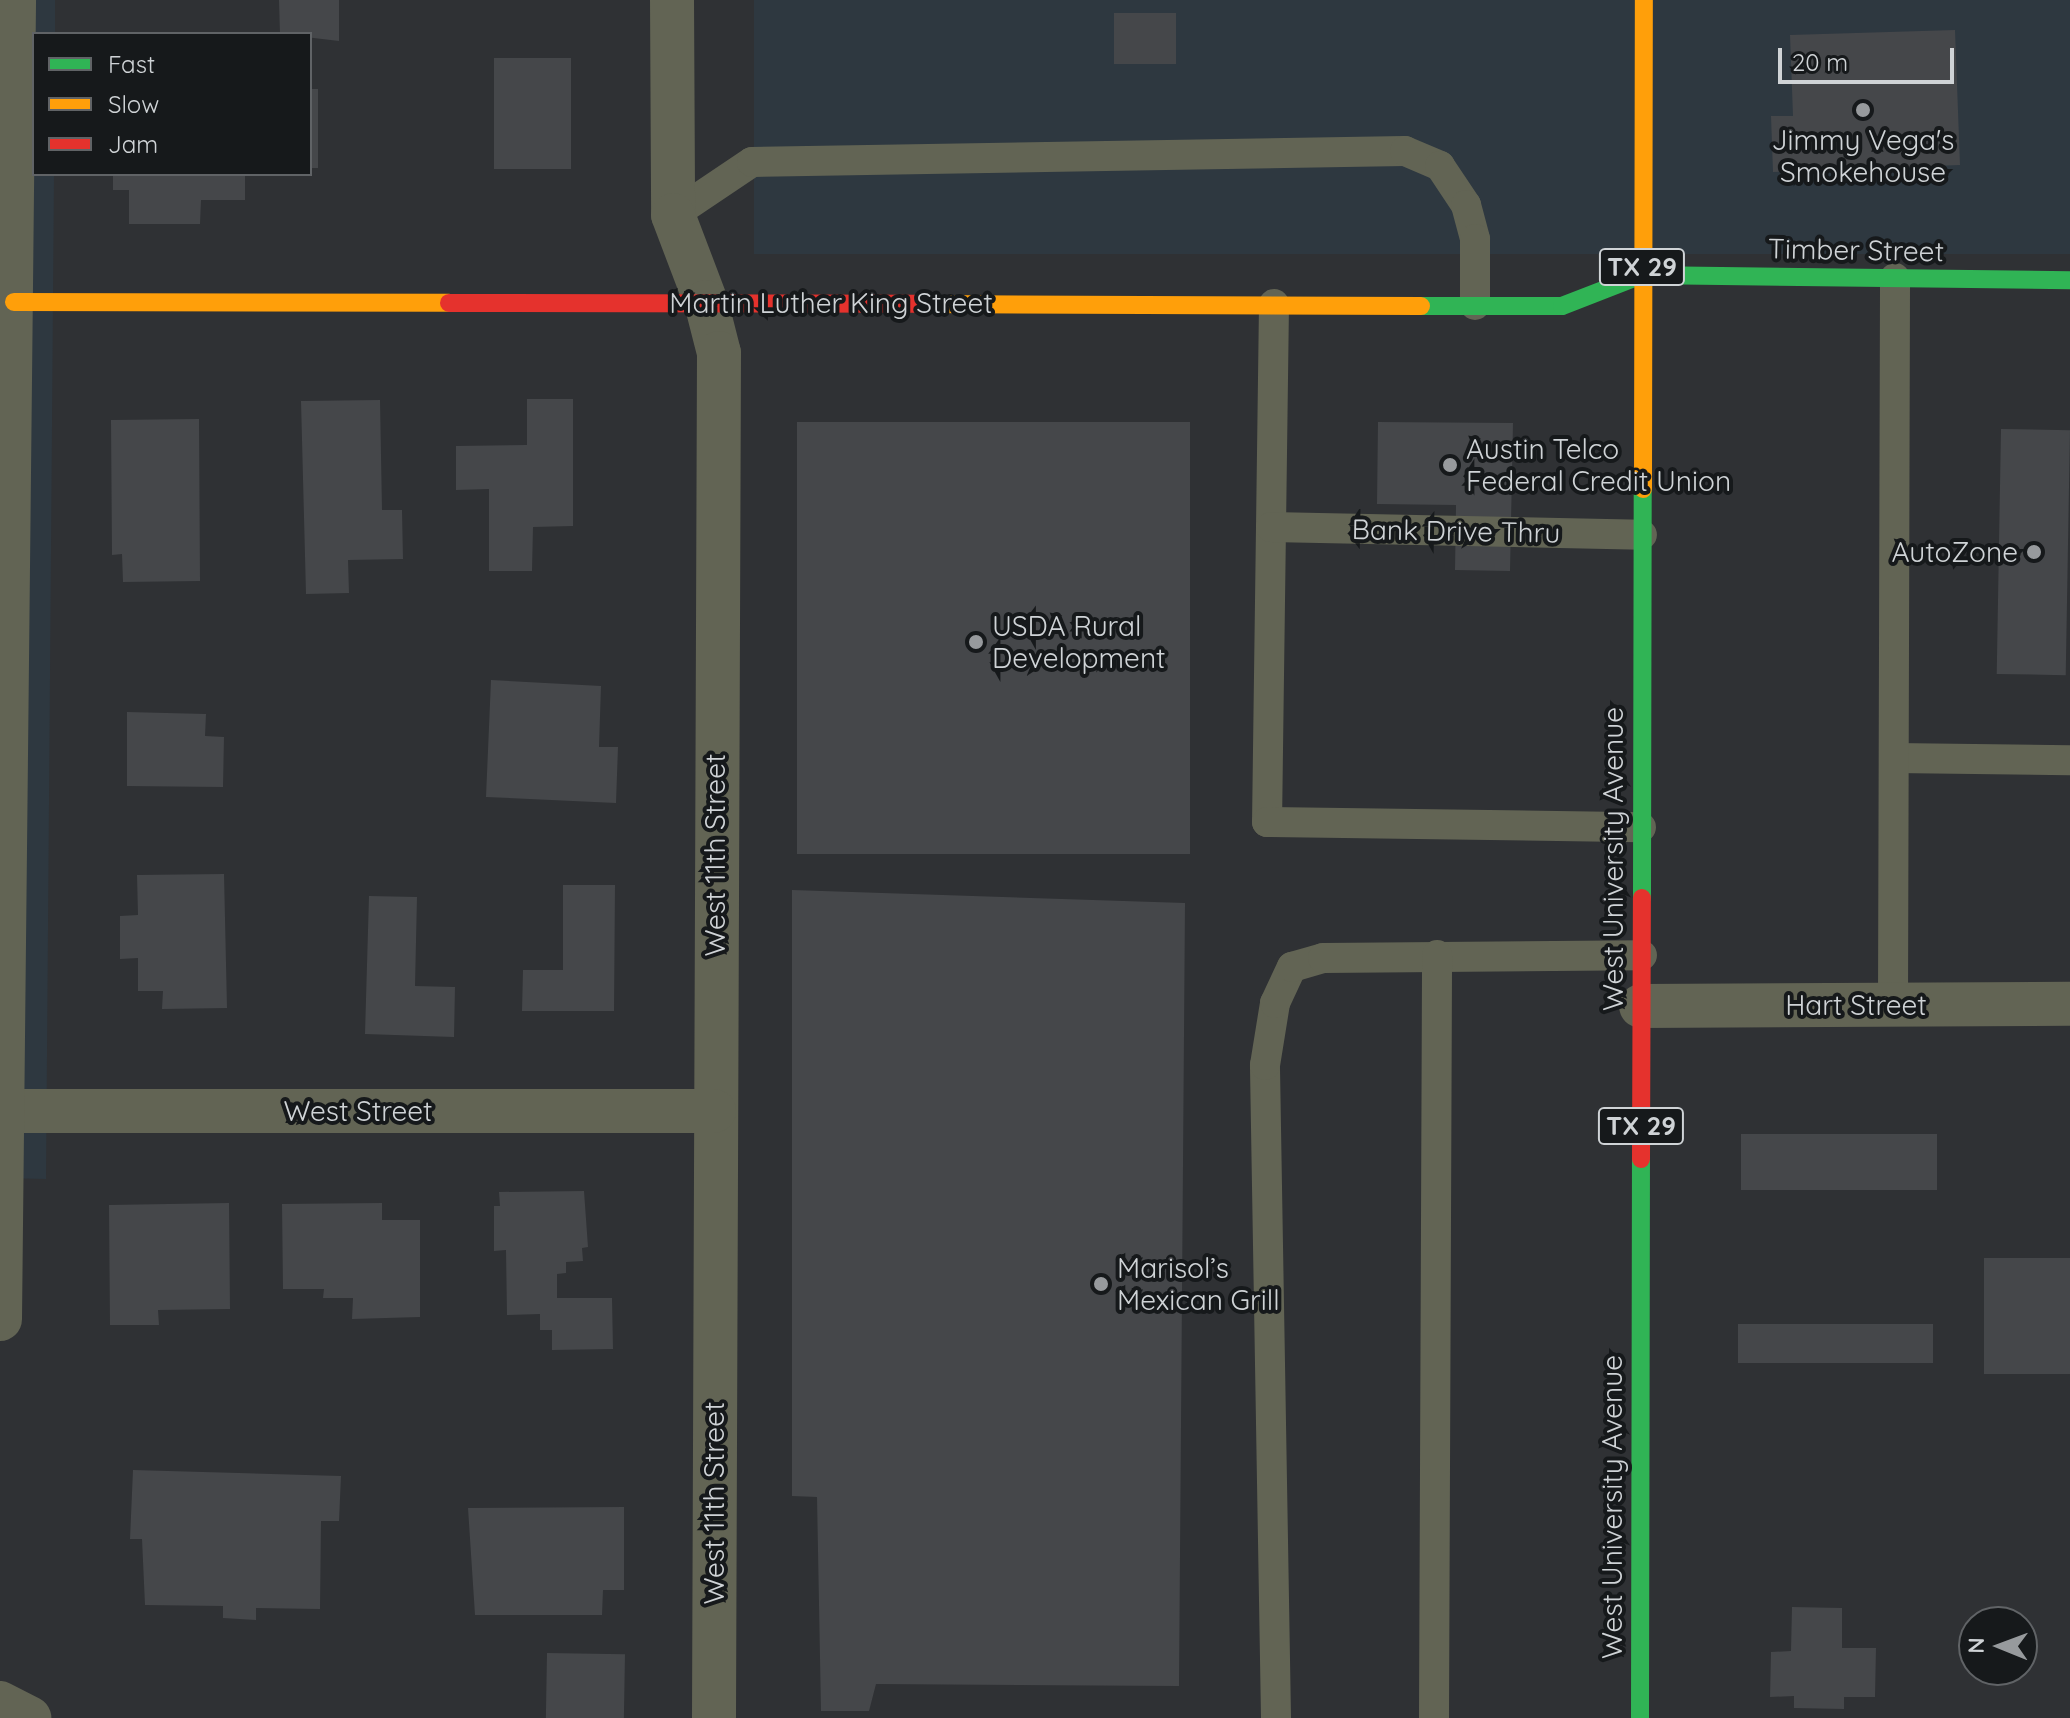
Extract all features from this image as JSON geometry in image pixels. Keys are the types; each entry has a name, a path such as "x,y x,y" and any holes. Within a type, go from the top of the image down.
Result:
{"street":[{"path":"0,1319 7,417 14,302 14,0"},
{"name":"West 11th Street","path":"672,0 673,215 706,302 719,353 714,1718"},
{"name":"West University Avenue","path":"1640,1718 1644,0"},
{"name":"Martin Luther King Street","path":"14,302 1562,306 1642,275"},
{"name":"Timber Street","path":"1642,275 2070,280"},
{"name":"Hart Street","path":"1641,1006 2070,1004"},
{"name":"West Street","path":"3,1111 714,1111"},
{"path":"0,1703 29,1718"}],"lane":[{"path":"673,215 752,162 1405,151 1440,166 1466,205 1475,239 1475,305"},
{"path":"1893,1005 1895,278"},
{"path":"1274,304 1267,822 1641,827"},
{"name":"Bank Drive Thru","path":"1271,527 1642,535"},
{"path":"1894,758 2070,760"},
{"path":"1434,1718 1437,955"},
{"path":"1276,1718 1265,1065 1275,1003 1292,967 1323,958 1642,955"}],"shaded area":[{"path":"0,0 55,0 55,32 32,32 32,176 54,176 46,1179 0,1178"},
{"path":"754,0 2070,0 2070,254 754,254"}],"building":[{"path":"279,0 339,0 339,41 312,38 312,32 280,32"},
{"path":"1114,13 1176,13 1176,64 1114,64"},
{"path":"1955,30 1960,165 1773,172 1771,116 1793,116 1790,35"},
{"path":"494,58 571,58 571,169 494,169"},
{"path":"312,89 318,89 318,168 312,168"},
{"path":"113,176 245,176 245,200 201,200 200,224 129,224 129,190 113,190"},
{"path":"527,399 573,399 573,526 533,527 532,571 489,571 489,489 456,490 456,446 527,445"},
{"path":"380,400 382,510 402,510 403,559 348,560 349,593 306,594 301,401"},
{"path":"199,419 200,581 123,582 122,554 112,555 111,420"},
{"path":"797,422 1190,422 1190,854 797,854"},
{"path":"1378,422 1513,423 1510,571 1455,570 1456,505 1377,504"},
{"name":"AutoZone","path":"2001,429 2070,430 2066,675 1997,674"},
{"path":"491,680 601,686 599,747 618,747 616,803 486,797"},
{"path":"127,712 206,714 205,736 224,737 223,787 127,786"},
{"path":"224,874 227,1008 162,1009 163,991 138,991 138,958 120,959 120,916 138,915 137,875"},
{"path":"563,885 615,885 614,1011 522,1011 523,970 563,970"},
{"path":"792,890 1185,903 1179,1686 876,1684 869,1711 821,1711 817,1497 792,1496"},
{"path":"369,896 417,897 415,986 455,987 454,1037 365,1034"},
{"path":"1741,1134 1937,1134 1937,1190 1741,1190"},
{"path":"584,1191 588,1247 582,1248 583,1261 566,1262 566,1273 557,1274 557,1298 612,1298 613,1349 552,1350 552,1330 540,1330 540,1314 507,1315 506,1250 494,1251 494,1206 500,1206 499,1192"},
{"path":"229,1203 230,1309 158,1310 159,1325 110,1325 109,1205"},
{"path":"382,1203 382,1220 420,1220 420,1317 352,1319 353,1298 323,1298 324,1289 283,1289 282,1204"},
{"path":"1984,1258 2070,1258 2070,1374 1984,1374"},
{"path":"1738,1324 1933,1324 1933,1363 1738,1363"},
{"path":"133,1470 341,1476 339,1521 321,1521 320,1609 256,1608 256,1620 223,1618 223,1606 145,1605 142,1539 130,1539"},
{"path":"624,1507 624,1590 603,1590 602,1615 475,1615 468,1508"},
{"path":"1792,1607 1842,1608 1842,1648 1876,1648 1875,1697 1844,1697 1844,1709 1794,1708 1794,1696 1770,1697 1771,1652 1791,1651"},
{"path":"547,1653 625,1654 624,1718 546,1718"}],"traffic: fast":[{"path":"1421,306 1562,306 1642,275 2070,280"},
{"path":"1642,898 1643,489"},
{"path":"1640,1718 1641,1159"}],"traffic: slow":[{"path":"1643,489 1644,0"},
{"path":"14,302 449,303"},
{"path":"919,304 1421,306"}],"traffic: jam":[{"path":"449,303 919,304"},
{"path":"1641,1159 1642,898"}],"place":[{"name":"Jimmy Vega's Smokehouse","path":"1863,110"},
{"name":"Austin Telco Federal Credit Union","path":"1450,465"},
{"name":"AutoZone","path":"2034,552"},
{"name":"USDA Rural Development","path":"976,642"},
{"name":"Marisol’s Mexican Grill","path":"1101,1284"}]}
